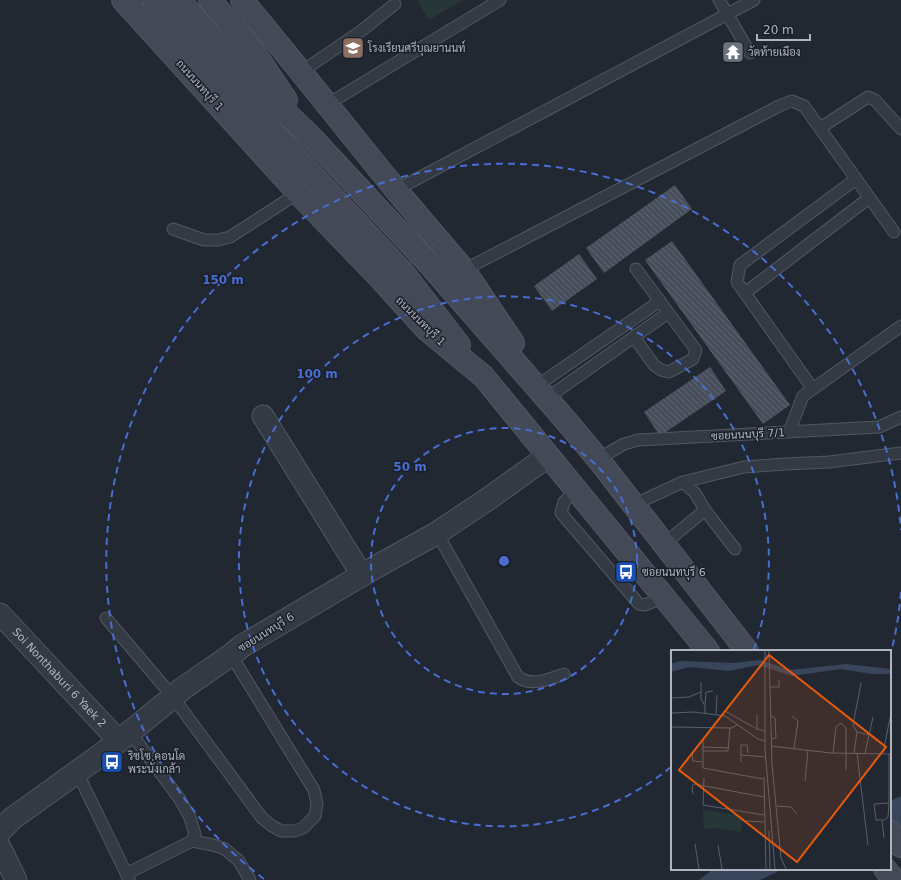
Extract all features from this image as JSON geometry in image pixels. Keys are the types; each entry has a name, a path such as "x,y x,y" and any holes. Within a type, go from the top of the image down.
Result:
{"main road":[{"name":"ถนนนนทบุรี 1","path":"123,0 298,193 378,276 426,329 482,376 707,650"},
{"path":"153,0 405,275 482,376"},
{"path":"179,0 236,64 310,136 431,266 598,459 746,650"},
{"path":"210,0 253,51 310,136"},
{"path":"242,0 328,104 396,190 464,270 568,423"},
{"path":"891,833 901,846"},
{"path":"886,870 894,880"}],"street":[{"path":"263,416 362,575"},
{"name":"ซอยนนทบุรี 6","path":"0,831 13,818 125,736 182,689 242,646 362,575 437,533 548,456"},
{"name":"Soi Nonthaburi 6 Yaek 2","path":"0,614 125,736"},
{"path":"0,847 16,880"}],"lane":[{"path":"328,104 500,0"},
{"path":"719,0 750,53"},
{"path":"396,190 754,0"},
{"path":"301,72 361,31 395,4"},
{"path":"820,128 868,97 875,100 901,129"},
{"path":"464,270 781,105 792,101 804,106 894,232"},
{"path":"813,389 737,282 738,273 740,265 856,180"},
{"path":"173,229 204,240 218,240 230,237 298,193"},
{"path":"745,293 869,198"},
{"path":"634,337 654,365 661,370 669,372 693,359 696,350 636,269"},
{"path":"545,389 660,301"},
{"path":"545,389 634,337 668,313"},
{"path":"790,432 803,396 901,326"},
{"name":"ซอยนนนบุรี 7/1","path":"598,459 624,444 638,440 879,427 901,417"},
{"path":"633,505 682,482 744,467 829,462 901,453"},
{"path":"682,482 695,493 705,510 735,549"},
{"path":"664,544 705,510"},
{"path":"437,533 518,677 528,682 536,682 551,679 564,674"},
{"path":"106,618 173,697 262,818 281,831 295,831 303,828 315,816 317,804 314,790 231,655"},
{"path":"77,772 127,877 192,841 195,834 189,815 179,798 125,736"},
{"path":"192,841 225,849 239,861 250,880"}],"path":[{"path":"380,286 442,238"}],"shaded area":[{"path":"417,0 463,0 429,20"}],"water":[{"path":"901,796 901,833 891,838 891,801"},
{"path":"712,870 781,870 760,880 699,880"}],"building":[{"path":"675,185 692,209 604,273 586,248"},
{"path":"672,241 790,405 763,424 645,260"},
{"path":"579,254 597,279 552,311 534,286"},
{"path":"710,367 726,391 660,436 644,412"}],"place":[{"name":"โรงเรียนศรีบุณยานนท์","path":"353,48"},
{"name":"วัดท้ายเมือง","path":"733,52"},
{"name":"ซอยนนทบุรี 6","path":"626,572"},
{"name":"ริซโซ คอนโด พระนั่งเกล้า","path":"112,762"}]}
